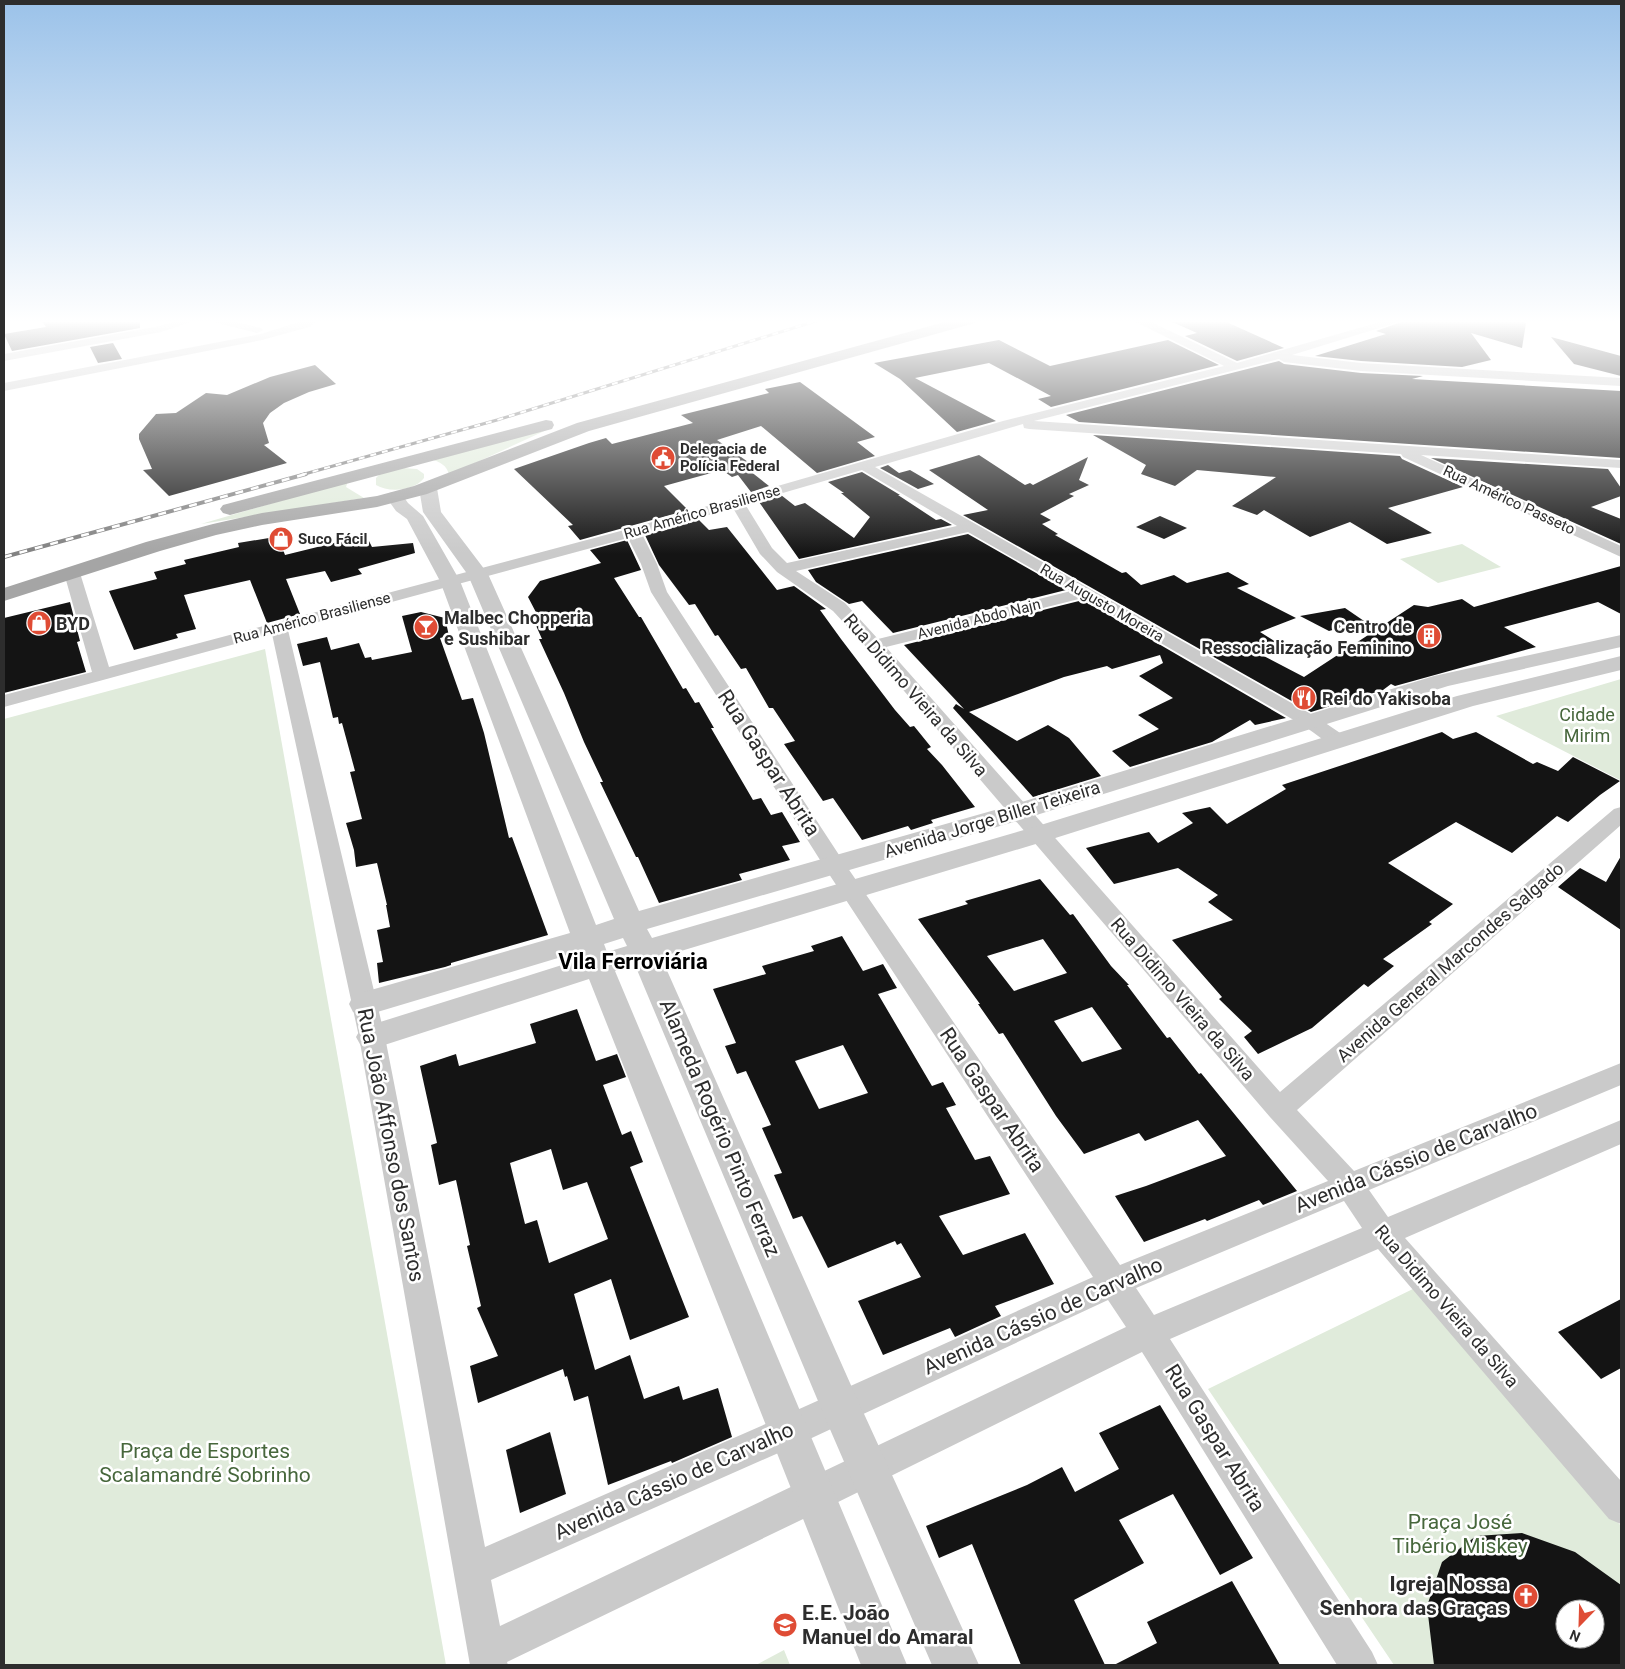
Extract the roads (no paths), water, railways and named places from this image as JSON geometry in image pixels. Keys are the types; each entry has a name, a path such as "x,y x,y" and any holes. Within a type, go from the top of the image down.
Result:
{"main road":[{"path":"4,578 233,508 647,398"},
{"path":"4,595 186,537 243,523 336,509 428,488 469,474 541,441 583,426 686,398"},
{"path":"403,464 430,469 434,474 434,478 428,488"},
{"path":"375,471 368,482 371,488 379,494 395,497"}],"street":[{"name":"Rua Américo Brasiliense","path":"4,701 633,532 1008,424 1112,398"},
{"path":"1008,424 1621,464"},
{"name":"Rua Américo Passeto","path":"1396,448 1621,552"},
{"name":"Rua Augusto Moreira","path":"864,466 1312,722 1339,741"},
{"name":"Alameda Rogério Pinto Ferraz","path":"428,488 432,512 645,952 840,1406 956,1665"},
{"name":"Alameda Rogério Pinto Ferraz","path":"395,497 402,507 414,516 464,578 593,952 884,1665"},
{"name":"Rua Didimo Vieira da Silva","path":"737,503 766,551 783,569 839,607 874,645 1279,1109 1350,1186 1382,1233 1621,1507"},
{"path":"783,569 971,527"},
{"name":"Rua Gaspar Abrita","path":"633,532 649,564 659,592 835,866 1115,1282 1359,1665"},
{"path":"72,573 102,675"},
{"name":"Avenida Abdo Najn","path":"874,645 1084,593"},
{"name":"Rua João Affonso dos Santos","path":"279,627 372,1038 488,1659"},
{"name":"Avenida Jorge Biller Teixeira","path":"372,1038 593,952 630,924 1018,812 1442,681 1621,641"},
{"name":"Avenida Jorge Biller Teixeira","path":"364,1004 593,952 645,952 1040,834 1465,701 1621,663"},
{"path":"1442,681 1465,701"},
{"name":"Avenida General Marcondes Salgado","path":"1279,1109 1621,814"},
{"name":"Avenida Cássio de Carvalho","path":"471,1570 789,1431 840,1406 1115,1282 1621,1074"},
{"path":"488,1659 868,1469 1148,1333 1382,1233 1618,1137"}],"railway":[{"path":"301,475 497,420 568,398"},
{"path":"4,557 306,474"}],"place":[{"name":"Delegacia de Polícia Federal","path":"663,458"},
{"name":"Suco Fácil","path":"281,539"},
{"name":"BYD","path":"39,623"},
{"name":"Malbec Chopperia e Sushibar","path":"426,627"},
{"name":"Centro de Ressocialização Feminino","path":"1429,636"},
{"name":"Rei do Yakisoba","path":"1304,698"},
{"name":"Igreja Nossa Senhora das Graças","path":"1526,1596"},
{"name":"E.E. João Manuel do Amaral","path":"785,1625"}],"district":[{"name":"Vila Ferroviária","path":"633,961"}],"park label":[{"name":"Cidade Mirim","path":"1587,724"},
{"name":"Praça de Esportes Scalamandré Sobrinho","path":"205,1463"},
{"name":"Praça José Tibério Miskey","path":"1460,1534"}]}
